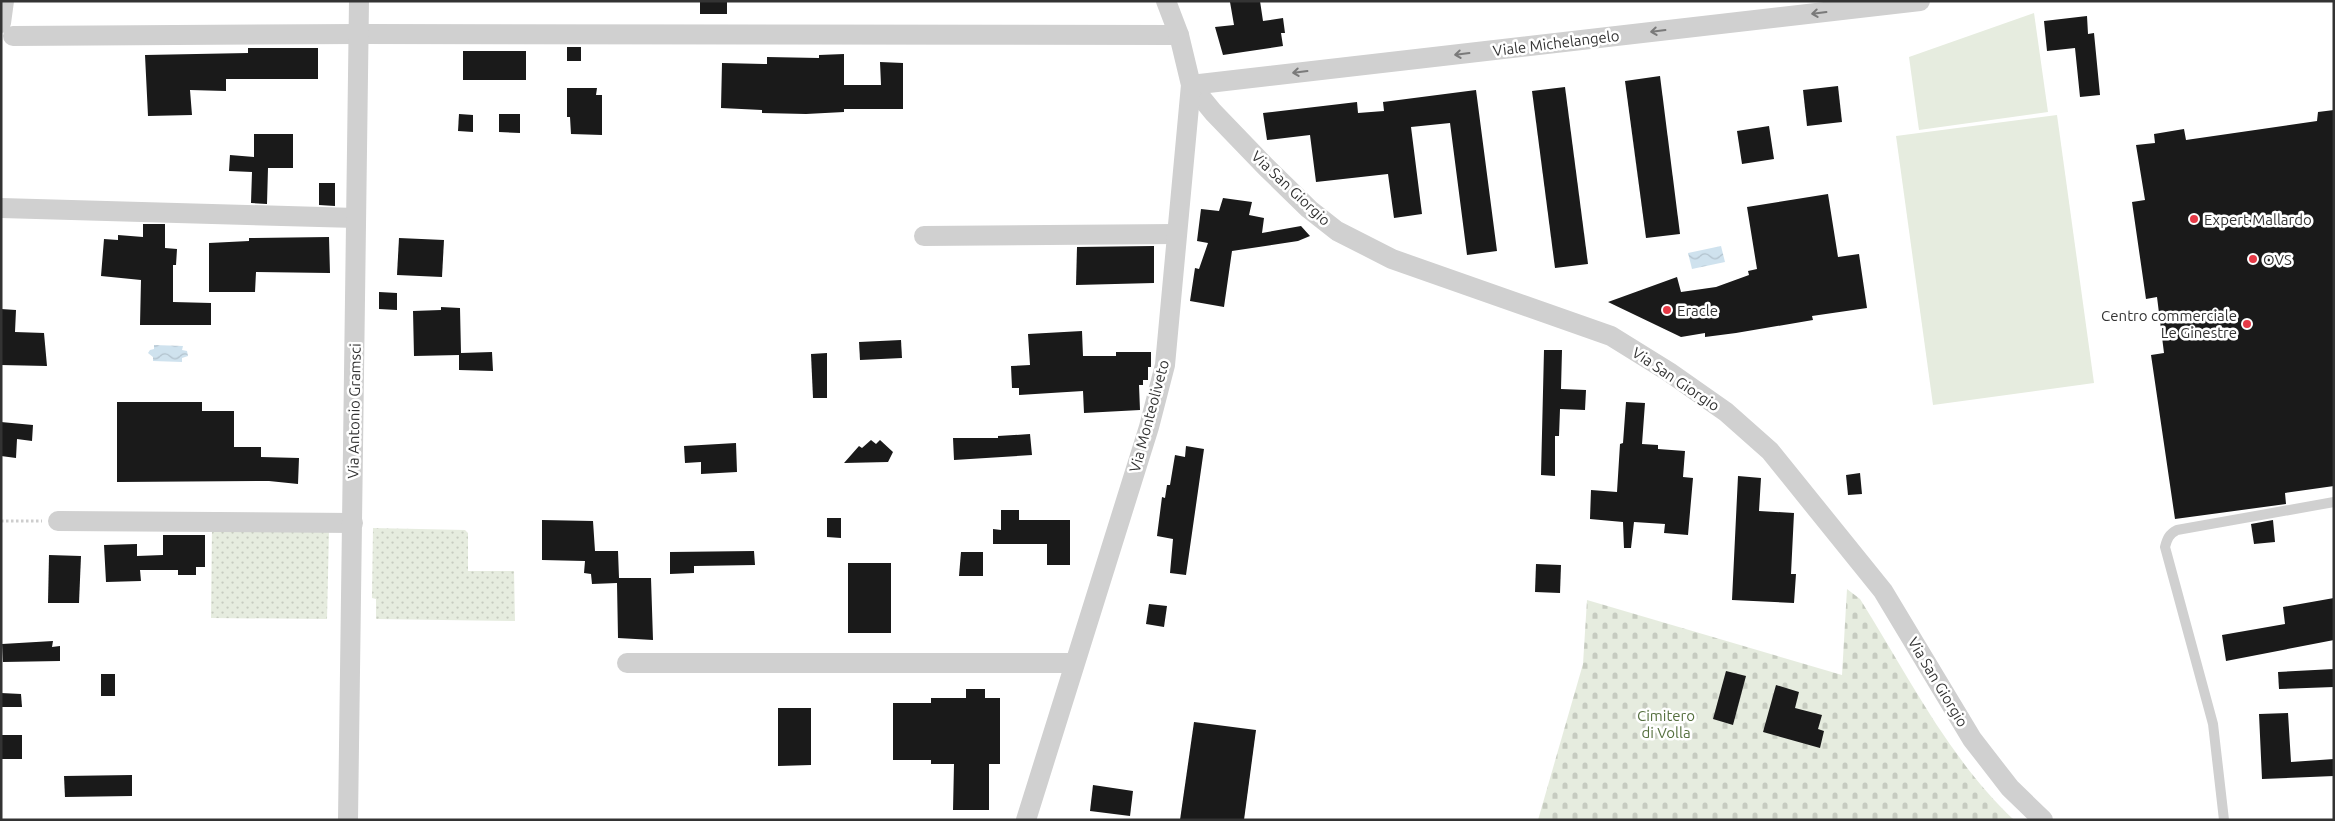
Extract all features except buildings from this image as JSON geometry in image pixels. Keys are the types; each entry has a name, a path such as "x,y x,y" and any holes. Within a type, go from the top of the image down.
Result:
{"street":[{"path":"4,1 7,29 358,34 1179,34"},
{"name":"Via Antonio Gramsci","path":"348,820 359,1"},
{"name":"Via Monteoliveto","path":"1026,820 1148,427 1165,365 1191,85 1179,34 1166,1"},
{"name":"Viale Michelangelo","path":"1191,85 1912,2"},
{"name":"Via San Giorgio","path":"1191,85 1213,112 1266,167 1309,209 1337,231 1392,259 1611,336 1669,372 1726,412 1770,451 1883,591 1972,739 2010,788 2042,820"},
{"path":"1,208 356,218"},
{"path":"924,236 1176,234"},
{"path":"58,521 353,523"},
{"path":"627,663 1074,663"}],"lane":[{"path":"2224,820 2213,724 2165,547 2167,540 2172,532 2176,530 2334,502"}],"path":[{"path":"1,521 58,521"}],"green space":[{"path":"2034,13 2048,112 1919,130 1909,57"},
{"path":"2057,115 2094,383 1933,405 1896,136"},
{"path":"212,528 329,530 327,619 211,618"},
{"path":"373,528 465,530 468,533 468,571 514,571 515,621 376,619 376,599 372,598"},
{"name":"Cimitero di Volla","path":"1847,589 1860,599 1912,686 1949,743 1990,796 2014,820 1538,820 1583,664 1587,600 1842,675"}],"water":[{"path":"1721,246 1725,262 1692,269 1688,253"},
{"path":"154,345 183,346 182,350 187,351 188,356 182,358 182,362 153,361 153,357 148,353 154,349"}],"place":[{"name":"Expert Mallardo","path":"2194,219"},
{"name":"OVS","path":"2253,259"},
{"name":"Eracle","path":"1667,310"},
{"name":"Centro commerciale Le Ginestre","path":"2247,324"}]}
